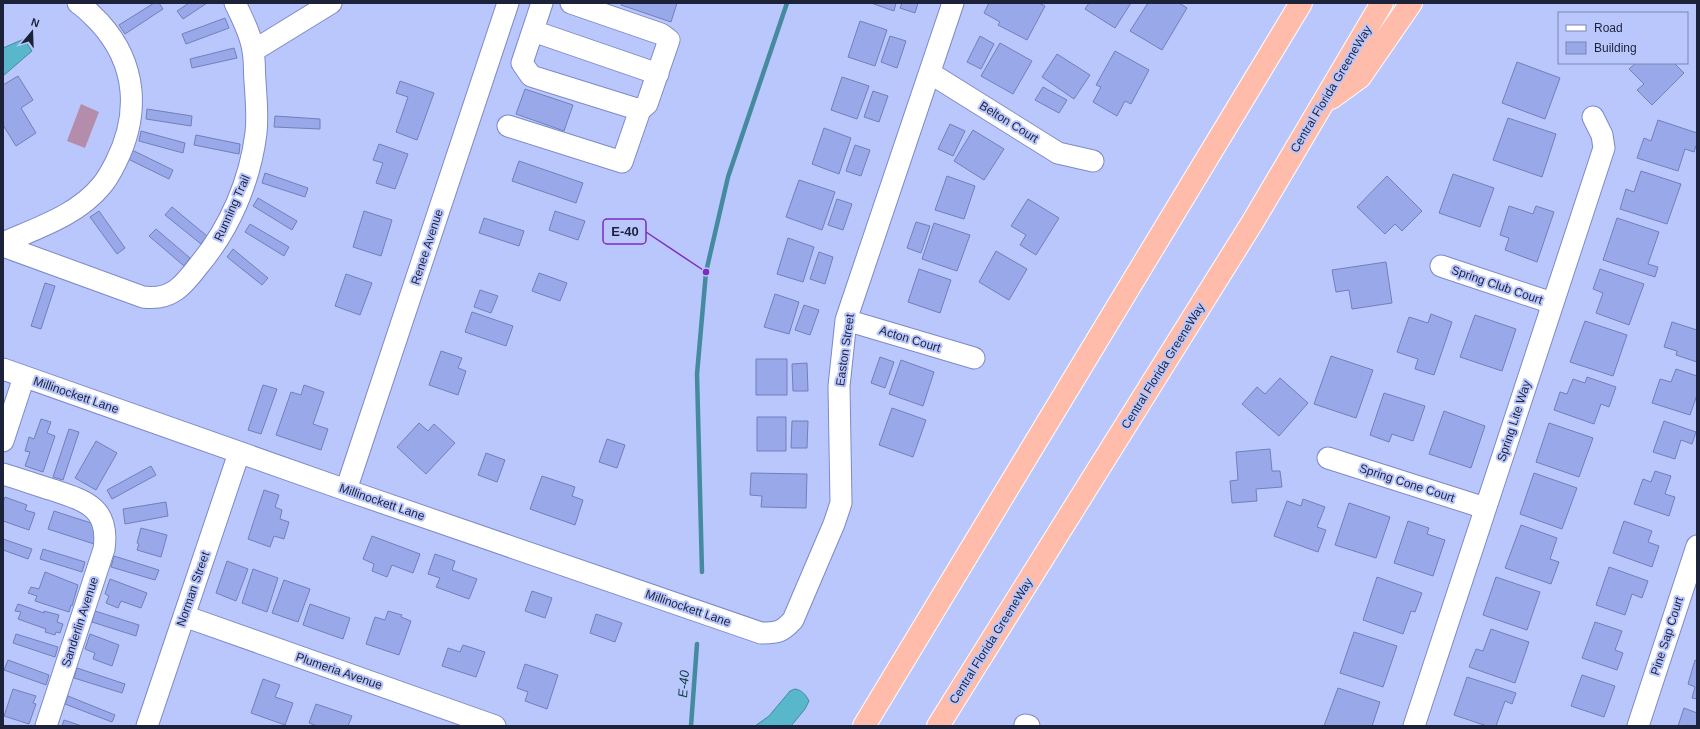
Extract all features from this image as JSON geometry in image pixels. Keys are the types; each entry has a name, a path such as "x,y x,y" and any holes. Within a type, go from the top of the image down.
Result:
{"highway":[{"path":"864,726 1301,3"},
{"name":"Central Florida GreeneWay","path":"938,726 1252,223 1382,3"},
{"path":"1323,103 1360,77 1412,3"}],"street":[{"path":"3,243 68,213 86,200 102,186 111,173 126,136 130,121 132,97 127,67 108,33 93,16 78,3"},
{"name":"Running Trail","path":"3,246 143,297 154,299 166,297 176,291 214,248 226,225 244,185 256,132 253,50 246,25 235,3"},
{"path":"253,50 331,3"},
{"name":"Renee Avenue","path":"346,490 508,3"},
{"path":"542,3 522,63 531,76 640,110"},
{"path":"508,126 622,162 640,110 647,104 669,40 661,34 571,3"},
{"name":"Easton Street","path":"761,633 776,633 785,629 793,620 834,524 841,503 839,386 846,320 953,3"},
{"path":"532,31 658,74"},
{"name":"Belton Court","path":"930,73 1058,153 1093,161"},
{"name":"Spring Lite Way","path":"1414,726 1604,148 1602,135 1593,117"},
{"name":"Spring Club Court","path":"1441,266 1552,303"},
{"name":"Acton Court","path":"846,320 974,358"},
{"name":"Millinockett Lane","path":"3,369 346,490 761,633"},
{"path":"3,441 24,377"},
{"name":"Norman Street","path":"147,726 239,452"},
{"name":"Spring Cone Court","path":"1328,458 1485,508"},
{"name":"Sanderlin Avenue","path":"3,474 76,498 92,506 102,518 106,532 104,549 46,726"},
{"name":"Pine Sap Court","path":"1638,726 1697,546"},
{"name":"Plumeria Avenue","path":"184,616 494,726"}],"shaded area":[{"path":"24,39 32,51 3,76 3,48"},
{"path":"81,104 99,112 85,148 67,141"},
{"path":"795,689 804,693 809,701 805,709 791,726 755,726 769,716 790,691"}],"building":[{"path":"154,3 159,3 163,9 125,34 119,25"},
{"path":"189,3 207,3 183,19 177,11"},
{"path":"622,3 677,3 671,22 621,5"},
{"path":"871,3 896,3 894,11"},
{"path":"902,3 918,3 915,13 900,8"},
{"path":"989,3 1039,3 1045,6 1027,40 998,25 1000,22 984,13"},
{"path":"1089,3 1131,3 1115,28 1085,9"},
{"path":"1148,3 1179,3 1187,8 1162,50 1130,31"},
{"path":"225,18 229,28 186,44 182,34"},
{"path":"860,21 887,30 875,66 848,57"},
{"path":"890,36 906,41 897,68 881,62"},
{"path":"980,36 994,44 981,69 967,62"},
{"path":"1000,43 1032,61 1013,94 981,76"},
{"path":"234,48 237,58 192,68 190,59"},
{"path":"1115,51 1149,70 1131,104 1125,101 1117,116 1093,102 1101,87 1096,85"},
{"path":"1057,54 1090,75 1074,99 1042,77"},
{"path":"1517,62 1560,78 1545,119 1502,103"},
{"path":"1635,64 1675,64 1684,73 1652,105 1637,90 1644,84 1629,69"},
{"path":"18,76 33,100 21,108 36,133 16,146 3,125 3,85"},
{"path":"842,77 869,86 857,119 831,110"},
{"path":"400,81 434,93 417,140 396,132 408,97 396,93"},
{"path":"1043,87 1067,100 1059,113 1035,100"},
{"path":"525,89 573,105 564,131 516,114"},
{"path":"873,91 888,96 879,122 864,117"},
{"path":"147,109 192,116 191,126 146,119"},
{"path":"275,116 320,119 320,129 274,127"},
{"path":"1508,118 1556,134 1542,177 1493,160"},
{"path":"1658,120 1697,133 1697,143 1694,152 1685,149 1678,171 1637,158 1644,138 1651,141"},
{"path":"950,124 965,131 953,156 938,149"},
{"path":"824,128 851,138 839,174 812,164"},
{"path":"973,130 1004,149 984,180 954,161"},
{"path":"141,131 185,143 183,153 139,141"},
{"path":"196,135 240,144 239,154 194,145"},
{"path":"379,144 408,154 395,189 376,183 383,163 373,160"},
{"path":"855,145 870,150 861,176 846,171"},
{"path":"132,150 173,170 169,179 128,159"},
{"path":"519,161 583,183 576,203 512,181"},
{"path":"1641,171 1681,184 1667,224 1620,209 1626,189 1634,192"},
{"path":"265,173 308,188 305,197 262,183"},
{"path":"1453,174 1494,188 1480,227 1439,213"},
{"path":"947,176 975,186 964,219 935,210"},
{"path":"1387,176 1422,211 1402,231 1395,224 1385,234 1357,207"},
{"path":"799,180 835,192 822,230 786,217"},
{"path":"258,198 297,221 292,230 253,206"},
{"path":"837,199 852,204 843,230 828,225"},
{"path":"1028,199 1059,218 1036,255 1020,245 1026,235 1011,226"},
{"path":"1509,206 1533,214 1536,206 1554,212 1537,262 1505,250 1509,238 1500,235"},
{"path":"172,207 207,236 201,244 165,215"},
{"path":"99,211 125,248 117,254 90,217"},
{"path":"364,211 392,220 381,256 353,247"},
{"path":"555,211 585,221 578,240 549,230"},
{"path":"484,218 524,231 519,246 479,233"},
{"path":"1617,218 1659,232 1648,264 1658,267 1655,277 1603,260"},
{"path":"916,222 930,226 921,253 907,248"},
{"path":"934,223 970,235 957,271 922,259"},
{"path":"250,224 289,247 284,256 245,232"},
{"path":"156,229 190,258 184,266 149,236"},
{"path":"788,238 814,247 803,282 777,274"},
{"path":"233,249 268,278 262,285 227,257"},
{"path":"996,251 1027,269 1009,300 979,282"},
{"path":"819,252 833,257 825,284 810,279"},
{"path":"1386,262 1392,303 1352,309 1349,290 1336,292 1332,270"},
{"path":"919,269 951,280 940,313 908,302"},
{"path":"1600,269 1644,284 1629,325 1596,313 1603,293 1593,289"},
{"path":"539,273 567,283 560,301 532,291"},
{"path":"346,274 372,283 360,315 335,306"},
{"path":"45,283 55,286 41,329 31,326"},
{"path":"480,290 498,296 491,313 474,307"},
{"path":"775,294 799,302 789,334 764,327"},
{"path":"804,305 819,310 810,335 795,330"},
{"path":"472,312 513,326 506,346 465,332"},
{"path":"1431,314 1452,322 1434,375 1415,369 1418,359 1397,352 1409,317 1428,323"},
{"path":"1475,315 1516,329 1502,371 1460,357"},
{"path":"1585,321 1627,335 1613,376 1570,362"},
{"path":"1672,322 1697,330 1697,362 1676,355 1677,351 1664,347"},
{"path":"441,351 462,358 458,368 466,371 458,395 429,385"},
{"path":"1331,356 1373,370 1356,418 1314,404"},
{"path":"880,357 894,362 885,388 871,383"},
{"path":"756,359 787,359 787,395 756,395"},
{"path":"901,360 934,372 923,406 889,394"},
{"path":"807,363 808,391 793,391 792,364"},
{"path":"1676,369 1697,376 1697,395 1690,415 1652,403 1660,379 1671,382"},
{"path":"1587,377 1616,387 1609,407 1601,404 1594,424 1554,410 1560,392 1567,394 1573,379 1585,383"},
{"path":"1280,378 1308,403 1279,436 1242,404 1257,387 1265,394"},
{"path":"263,385 277,389 261,434 248,430"},
{"path":"304,385 324,392 313,424 328,429 321,450 276,435 291,392 301,395"},
{"path":"1384,393 1425,406 1413,441 1392,434 1389,442 1370,435"},
{"path":"892,408 926,420 913,457 879,445"},
{"path":"1444,411 1485,426 1471,468 1429,454"},
{"path":"757,417 786,417 786,451 757,451"},
{"path":"41,419 51,422 47,433 55,436 43,472 25,466 30,452 25,451 29,437 34,439"},
{"path":"792,421 808,421 807,448 791,448"},
{"path":"1664,421 1696,432 1692,444 1681,440 1675,459 1653,452"},
{"path":"419,423 428,431 434,424 455,443 426,474 397,447"},
{"path":"1549,423 1593,438 1579,477 1536,462"},
{"path":"69,429 79,432 63,480 53,477"},
{"path":"607,439 625,445 617,468 599,462"},
{"path":"96,441 117,453 96,490 75,478"},
{"path":"1270,449 1272,471 1280,471 1282,487 1256,489 1257,501 1232,503 1230,481 1238,480 1236,452"},
{"path":"486,453 505,460 497,482 478,475"},
{"path":"151,466 156,475 112,499 107,490"},
{"path":"1655,471 1671,476 1665,494 1675,497 1669,516 1634,504 1643,479 1651,482"},
{"path":"751,473 807,474 806,508 761,507 762,496 750,495"},
{"path":"1534,473 1577,488 1562,529 1520,514"},
{"path":"542,476 575,487 572,496 583,500 575,525 530,509"},
{"path":"264,490 279,495 275,507 282,510 280,519 289,522 284,539 274,536 270,547 248,539"},
{"path":"5,497 27,505 25,510 35,513 29,530 3,521 3,502"},
{"path":"1303,499 1325,507 1317,527 1326,530 1318,552 1274,536 1287,501 1301,506"},
{"path":"166,502 168,516 125,524 123,509"},
{"path":"1349,503 1390,517 1376,558 1335,545"},
{"path":"54,511 94,524 97,535 94,544 48,529"},
{"path":"1408,521 1429,528 1427,534 1445,540 1433,576 1394,563"},
{"path":"1624,521 1652,531 1648,542 1659,546 1652,567 1613,553"},
{"path":"1521,525 1557,538 1550,559 1559,562 1551,584 1505,568"},
{"path":"141,528 167,535 161,557 137,550 139,544 137,543"},
{"path":"372,536 420,554 413,573 392,565 387,577 372,571 374,564 363,559"},
{"path":"3,539 32,549 28,559 3,550"},
{"path":"43,549 85,562 82,572 40,559"},
{"path":"435,554 455,561 452,570 477,579 469,599 436,587 440,578 428,574"},
{"path":"114,556 159,570 155,580 111,567"},
{"path":"227,561 248,569 236,601 216,593"},
{"path":"1609,567 1648,581 1642,598 1632,594 1625,615 1596,605"},
{"path":"253,569 278,578 267,612 242,603"},
{"path":"45,572 78,585 69,612 35,601 37,596 28,593 31,587 39,589"},
{"path":"1377,577 1422,593 1415,612 1411,611 1403,634 1363,620"},
{"path":"1496,577 1540,592 1527,630 1483,615"},
{"path":"110,579 147,593 141,608 121,601 118,608 106,603 109,596 105,594"},
{"path":"284,580 310,589 298,622 272,613"},
{"path":"532,591 552,598 545,618 525,611"},
{"path":"18,604 44,613 44,611 59,615 57,622 63,624 60,633 56,632 55,635 45,632 46,629 18,619 21,612 15,611"},
{"path":"310,604 350,618 343,639 303,625"},
{"path":"95,611 139,625 136,636 92,622"},
{"path":"388,611 402,615 401,617 411,621 399,655 366,644 375,617 385,620"},
{"path":"596,614 622,623 615,642 590,633"},
{"path":"1595,622 1622,631 1615,650 1623,653 1617,670 1582,658"},
{"path":"1491,629 1529,642 1515,683 1469,667 1476,649 1483,651"},
{"path":"1354,632 1397,646 1383,687 1340,673"},
{"path":"16,634 58,647 55,657 13,643"},
{"path":"90,634 119,645 112,666 93,659 95,653 85,649"},
{"path":"463,645 485,652 476,677 442,666 448,648 460,652"},
{"path":"8,660 49,675 46,685 4,670"},
{"path":"1695,660 1697,661 1697,699 1692,698 1695,687 1688,684"},
{"path":"525,664 558,675 547,709 525,701 528,692 517,688"},
{"path":"77,668 125,684 122,693 74,678"},
{"path":"1582,675 1615,686 1604,717 1571,706"},
{"path":"1467,677 1516,693 1512,704 1505,701 1496,726 1487,726 1454,715"},
{"path":"263,679 280,685 275,697 293,703 285,725 251,713"},
{"path":"1338,688 1380,702 1372,726 1324,726"},
{"path":"13,689 36,696 33,703 36,704 29,724 4,716"},
{"path":"68,696 115,715 112,722 65,704"},
{"path":"316,704 352,716 348,726 317,726 309,723"},
{"path":"1684,708 1697,713 1697,726 1678,726"},
{"path":"64,720 82,726 62,726"}],"waterway":[{"name":"E-40","path":"702,572 697,374 706,272 728,177 787,3"},
{"name":"E-40","path":"691,726 697,644"}],"place":[{"name":"E-40","path":"706,272"}]}
